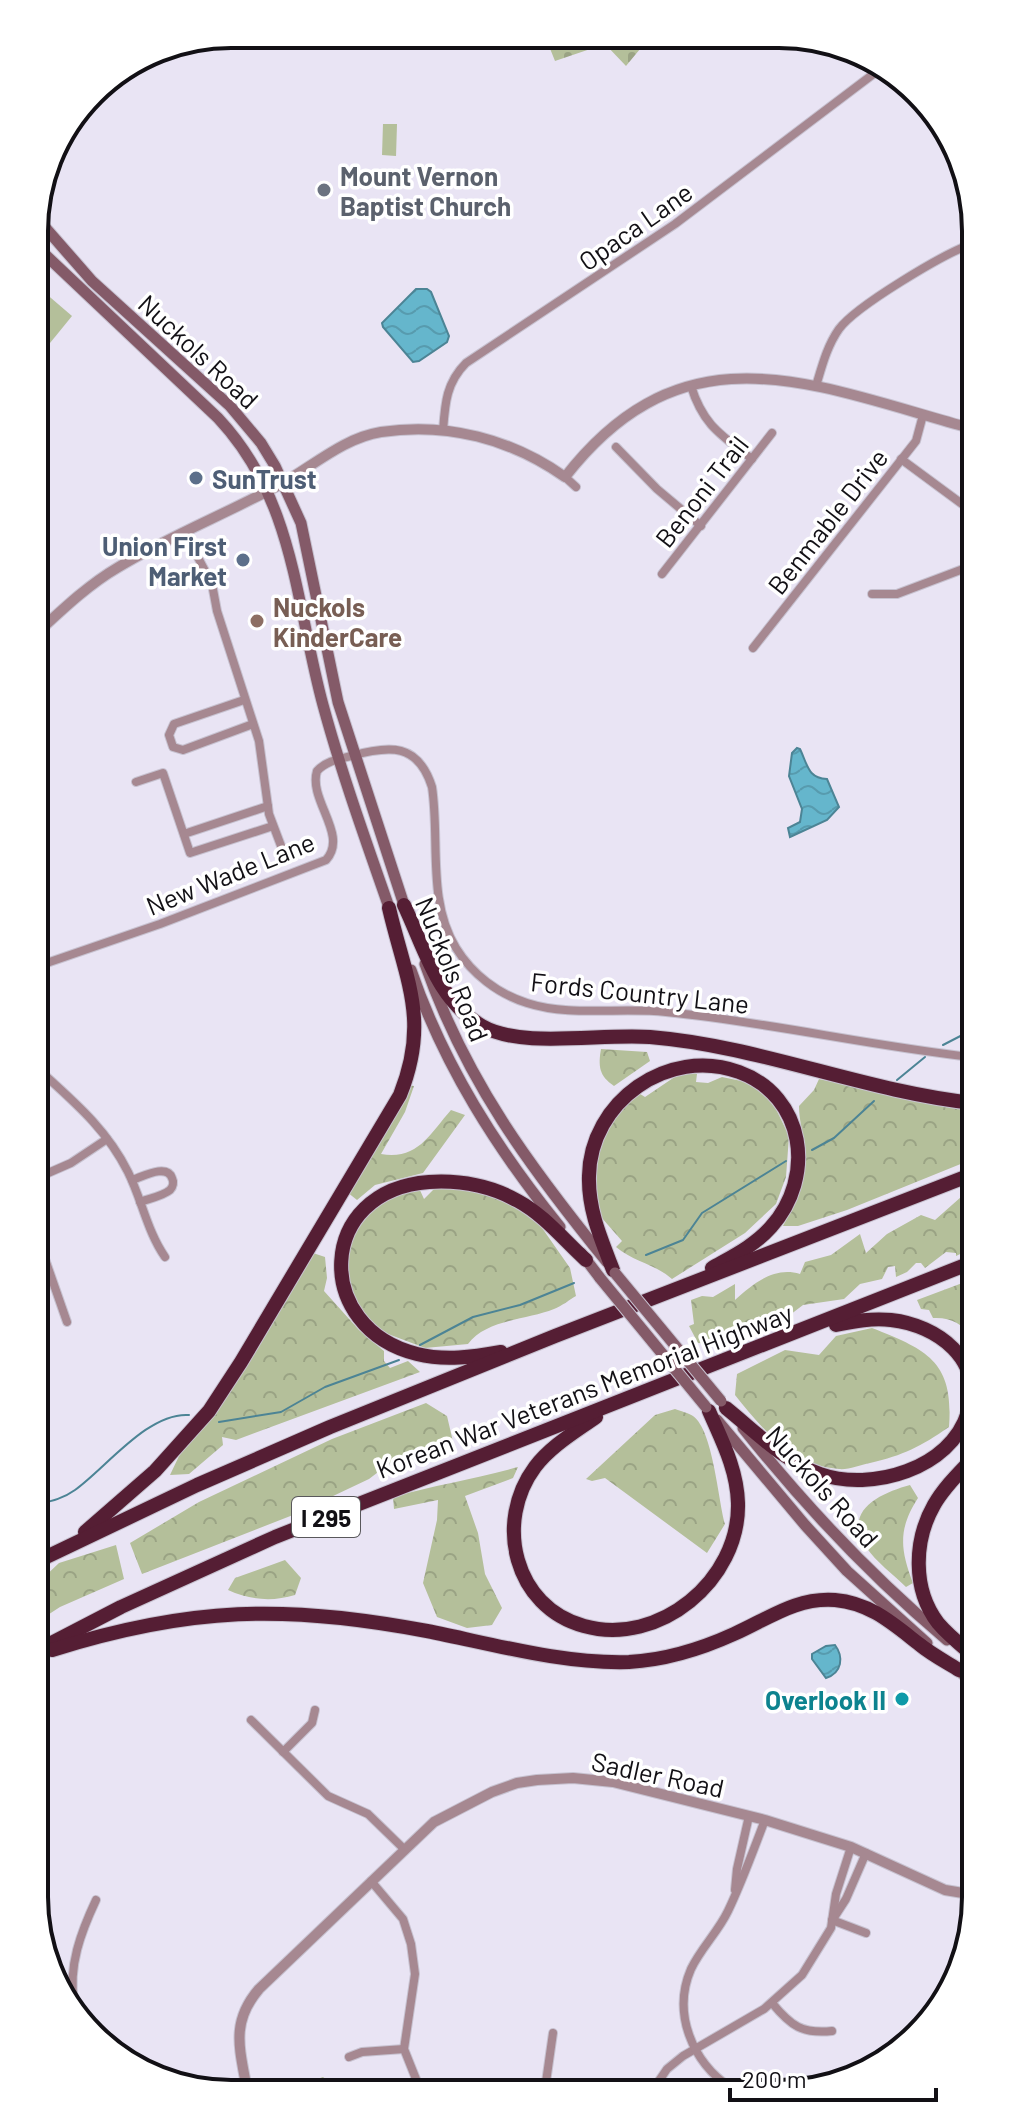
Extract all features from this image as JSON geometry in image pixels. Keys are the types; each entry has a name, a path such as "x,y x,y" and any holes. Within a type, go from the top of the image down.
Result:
{"highway":[{"path":"397,907 445,994 467,1016 502,1035 528,1039 626,1036 699,1042 882,1088 962,1101"},
{"path":"74,1542 155,1471 209,1411 400,1095 412,1058 416,1023 397,907"},
{"path":"609,1274 594,1219 588,1179 596,1141 613,1110 643,1082 680,1068 726,1068 759,1082 777,1097 794,1127 800,1160 792,1194 781,1215 749,1248 658,1296"},
{"path":"48,1556 273,1451 555,1336 962,1178"},
{"path":"555,1336 500,1352 449,1358 419,1355 397,1347 372,1330 356,1314 346,1294 340,1263 346,1233 364,1207 392,1189 421,1183 463,1183 488,1188 523,1204 586,1260"},
{"name":"Korean War Veterans Memorial Highway","path":"48,1647 121,1607 275,1537 962,1266"},
{"path":"756,1350 828,1326 881,1320 912,1325 942,1338 962,1359"},
{"path":"619,1402 567,1438 535,1467 522,1490 513,1525 518,1563 525,1580 540,1600 562,1617 599,1629 629,1628 664,1618 692,1600 722,1565 736,1525 737,1488 716,1407"},
{"path":"716,1407 785,1457 820,1474 859,1481 892,1476 930,1458 957,1434 962,1424"},
{"path":"962,1470 932,1509 921,1535 919,1562 924,1595 936,1619 962,1644"},
{"path":"48,1649 150,1623 228,1613 277,1612 368,1620 581,1661 632,1661 699,1648 787,1607 820,1600 851,1602 880,1613 959,1670"}],"main road":[{"name":"Nuckols Road","path":"48,231 92,281 237,414 261,443 284,482 305,540 331,674 427,1011 465,1091 504,1154 586,1260 609,1274"},
{"name":"Nuckols Road","path":"48,257 218,418 251,460 269,491 288,545 314,671 339,759 397,907 434,990 481,1090 522,1154 609,1274 716,1407 805,1525 847,1571 962,1673"},
{"name":"Nuckols Road","path":"716,1407 842,1543 903,1603 962,1653"}],"street":[{"name":"Opaca Lane","path":"443,431 446,394 454,376 466,363 675,224 871,73"},
{"path":"816,386 830,345 847,319 865,305 962,249"},
{"path":"565,477 594,442 628,414 691,386 737,377 784,379 962,426"},
{"path":"691,386 708,423 752,459"},
{"name":"Benmable Drive","path":"753,648 916,441 923,415"},
{"path":"48,623 116,568 269,491 345,445 368,435 394,431 473,434 506,443 533,456 576,487"},
{"name":"Benoni Trail","path":"662,574 772,433"},
{"path":"616,447 657,489 701,526"},
{"path":"901,459 962,504"},
{"path":"185,533 209,577 262,753 268,806 286,859"},
{"path":"872,594 897,594 962,569"},
{"path":"244,700 174,724 169,735 173,747 183,750 253,724"},
{"name":"Fords Country Lane","path":"339,759 383,748 396,748 413,756 424,768 433,794 439,900 447,928 456,948 473,969 508,996 545,1008 628,1009 694,1015 962,1055"},
{"name":"New Wade Lane","path":"48,963 160,924 326,860 332,853 333,840 314,779 320,767 339,759"},
{"path":"136,782 163,773 190,853 273,826"},
{"path":"184,834 268,806"},
{"path":"48,1078 84,1109 107,1139 132,1180 156,1244 165,1257"},
{"path":"48,1173 71,1163 107,1139"},
{"path":"132,1180 159,1171 167,1172 172,1178 173,1185 169,1191 140,1202"},
{"path":"48,1268 67,1322"},
{"path":"283,1752 312,1723 315,1710"},
{"path":"251,1720 328,1796 368,1814 404,1849"},
{"name":"Sadler Road","path":"246,2080 240,2029 246,2004 434,1822 470,1801 517,1783 554,1778 614,1782 765,1820 851,1847 945,1890 962,1893"},
{"path":"735,1891 749,1816"},
{"path":"721,2080 709,2070 695,2049 684,2016 684,1998 689,1975 747,1872 765,1820"},
{"path":"832,1920 836,1894 851,1847"},
{"path":"659,2080 667,2069 695,2049 772,2003 812,1961 846,1899 866,1853"},
{"path":"371,1881 403,1919 415,1960 414,1989 404,2049 416,2080"},
{"path":"72,1989 76,1951 96,1900"},
{"path":"832,1920 866,1933"},
{"path":"772,2003 786,2019 805,2031 832,2031"},
{"path":"546,2080 553,2033"},
{"path":"349,2057 362,2052 404,2049"}],"green space":[{"path":"550,48 593,48 555,61"},
{"path":"609,48 641,48 626,66"},
{"path":"383,124 397,124 396,156 382,155"},
{"path":"48,295 72,316 48,345"},
{"path":"601,1049 647,1052 650,1061 614,1086 601,1070"},
{"path":"685,1070 697,1074 696,1082 708,1083 722,1077 756,1084 776,1109 789,1136 786,1177 776,1204 745,1233 672,1279 616,1247 622,1241 601,1217 596,1189 598,1153 616,1112 637,1092 645,1097"},
{"path":"819,1079 962,1105 962,1163 847,1210 798,1226 783,1226 796,1197 804,1167 799,1106 814,1090"},
{"path":"408,1085 414,1086 405,1112 381,1154 404,1153 422,1144 451,1110 465,1115 423,1173 375,1185 357,1200 347,1192"},
{"path":"437,1186 475,1189 512,1204 540,1225 570,1268 576,1296 543,1313 496,1325 468,1344 425,1348 388,1334 361,1315 349,1292 343,1257 353,1230 381,1199 419,1188 424,1199"},
{"path":"961,1197 962,1253 956,1256 956,1253 946,1252 925,1268 921,1263 916,1263 896,1277 895,1266 888,1267 882,1279 860,1284 844,1299 803,1305 786,1318 712,1344 698,1343 689,1326 694,1324 691,1300 702,1296 713,1297 735,1284 735,1300 773,1274 800,1274 805,1262 831,1255 860,1234 866,1253 887,1234 921,1215 935,1220"},
{"path":"313,1253 325,1257 327,1278 324,1291 359,1330 384,1351 384,1361 390,1368 408,1361 420,1372 236,1440 222,1437 223,1445 189,1474 170,1475 179,1456 238,1377"},
{"path":"962,1283 962,1327 945,1319 933,1318 929,1310 921,1309 917,1300"},
{"path":"872,1328 922,1352 942,1373 947,1387 949,1427 911,1450 850,1468 822,1466 807,1461 780,1443 735,1395 737,1374 785,1350 819,1355 836,1336"},
{"path":"426,1403 447,1416 454,1446 422,1460 394,1460 369,1479 293,1515 142,1574 130,1543 199,1502 332,1439"},
{"path":"675,1409 691,1415 700,1424 714,1466 725,1524 707,1553 605,1478 586,1479 655,1415"},
{"path":"518,1467 513,1478 465,1496 478,1533 485,1574 502,1608 492,1625 467,1628 437,1617 423,1583 437,1520 438,1500 394,1509 393,1497"},
{"path":"910,1485 918,1498 904,1530 905,1560 913,1583 906,1587 866,1547 859,1523 862,1513 877,1498"},
{"path":"116,1545 124,1579 48,1615 48,1573 59,1563"},
{"path":"285,1560 301,1578 295,1595 261,1599 228,1590 235,1578"}],"water":[{"path":"416,289 431,292 449,336 447,342 413,362 382,323"},
{"path":"797,748 812,774 827,779 839,807 827,820 790,837 788,828 800,822 802,809 789,776 792,753"},
{"path":"835,1645 840,1664 826,1678 812,1659 812,1654"}],"waterway":[{"path":"943,1045 962,1035"},
{"path":"897,1080 925,1057"},
{"path":"812,1150 834,1138 874,1101"},
{"path":"646,1255 683,1240 702,1213 786,1161"},
{"path":"420,1345 473,1317 520,1305 574,1283"},
{"path":"219,1422 281,1412 325,1387 399,1360"},
{"path":"48,1501 75,1490 128,1443 158,1422 189,1415"}],"place":[{"name":"Mount Vernon Baptist Church","path":"324,190"},
{"name":"SunTrust","path":"196,478"},
{"name":"Union First Market","path":"243,560"},
{"name":"Nuckols KinderCare","path":"257,621"},
{"name":"Overlook II","path":"902,1699"}]}
